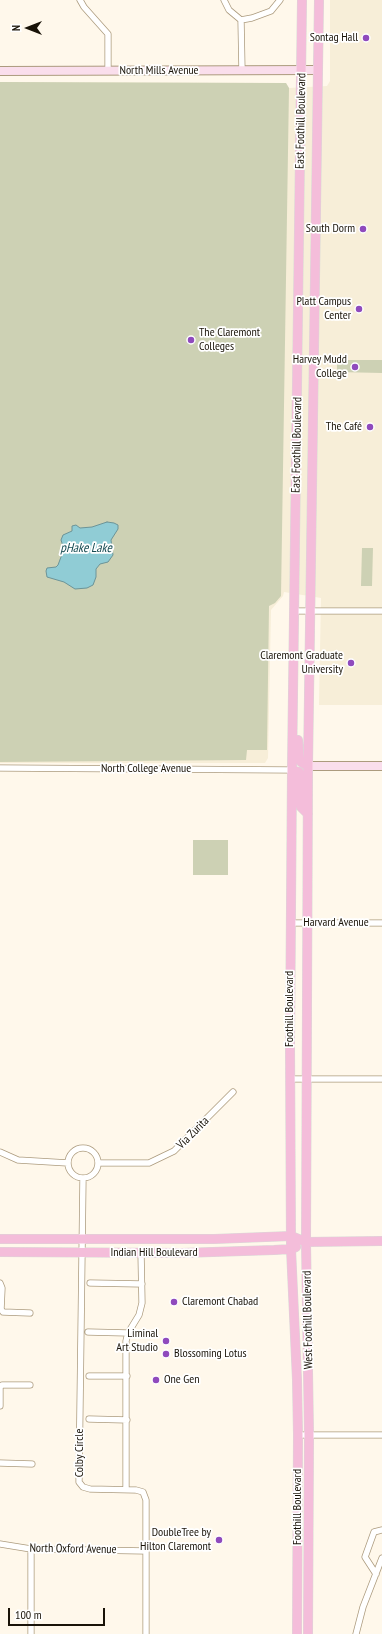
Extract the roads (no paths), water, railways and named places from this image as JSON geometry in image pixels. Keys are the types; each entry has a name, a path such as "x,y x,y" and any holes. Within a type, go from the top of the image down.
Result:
{"main road":[{"name":"East Foothill Boulevard","path":"292,770 302,0"},
{"name":"East Foothill Boulevard","path":"308,766 319,0"},
{"name":"North Mills Avenue","path":"0,71 317,70"},
{"path":"293,717 298,731 299,758 301,762 308,766 382,766"},
{"name":"Foothill Boulevard","path":"306,1242 308,766"},
{"path":"292,770 299,772 300,803 301,807 308,814"},
{"name":"Foothill Boulevard","path":"291,1249 290,923 292,770"},
{"name":"Indian Hill Boulevard","path":"0,1239 214,1239 291,1236 306,1242 382,1241"},
{"name":"Indian Hill Boulevard","path":"0,1252 220,1252 291,1249 306,1242"},
{"name":"West Foothill Boulevard","path":"306,1242 309,1399"},
{"name":"West Foothill Boulevard","path":"291,1249 297,1380"},
{"name":"Foothill Boulevard","path":"297,1380 297,1634"},
{"name":"Foothill Boulevard","path":"308,1634 309,1399"}],"street":[{"path":"80,0 84,8 108,34 108,71"},
{"path":"224,0 229,10 241,20 242,71"},
{"path":"241,20 252,18 271,10 280,0"},
{"path":"295,611 382,611"},
{"name":"North College Avenue","path":"0,768 292,770"},
{"name":"Harvard Avenue","path":"290,923 382,923"},
{"path":"290,1079 382,1079"},
{"name":"Via Zurita","path":"98,1163 149,1163 174,1151 232,1092"},
{"path":"83,1148 94,1152 98,1163 94,1174 83,1178 72,1174 68,1163 72,1152 83,1148"},
{"path":"0,1152 18,1160 68,1163"},
{"name":"Colby Circle","path":"83,1178 79,1482 83,1487 90,1489 126,1489 143,1492 146,1500 146,1634"},
{"path":"126,1489 126,1341 128,1333 139,1315 142,1302 141,1252"},
{"path":"0,1283 2,1288 1,1309 3,1312 30,1313"},
{"path":"90,1283 142,1284"},
{"path":"88,1332 128,1333"},
{"path":"89,1376 127,1376"},
{"path":"0,1406 0,1387 2,1385 30,1385"},
{"path":"89,1419 127,1420"},
{"path":"298,1435 382,1435"},
{"path":"0,1463 32,1464"},
{"path":"376,1574 365,1557 374,1532 382,1530"},
{"name":"North Oxford Avenue","path":"0,1544 31,1549 146,1551"},
{"path":"31,1549 31,1634"},
{"path":"356,1634 382,1558"}],"water":[{"name":"pHake Lake","path":"107,522 118,525 118,529 111,540 113,555 108,562 100,564 96,569 96,577 93,585 87,588 75,589 64,582 47,577 47,568 56,567 58,565 64,549 61,540 63,535 72,531 72,526 76,525 80,528 92,527"}],"place":[{"name":"Sontag Hall","path":"366,38"},
{"name":"South Dorm","path":"363,229"},
{"name":"Platt Campus Center","path":"359,309"},
{"name":"The Claremont Colleges","path":"191,340"},
{"name":"Harvey Mudd College","path":"355,367"},
{"name":"The Café","path":"370,427"},
{"name":"Claremont Graduate University","path":"351,663"},
{"name":"Claremont Chabad","path":"174,1302"},
{"name":"Liminal Art Studio","path":"166,1341"},
{"name":"Blossoming Lotus","path":"166,1354"},
{"name":"One Gen","path":"156,1380"},
{"name":"DoubleTree by Hilton Claremont","path":"219,1540"}]}
